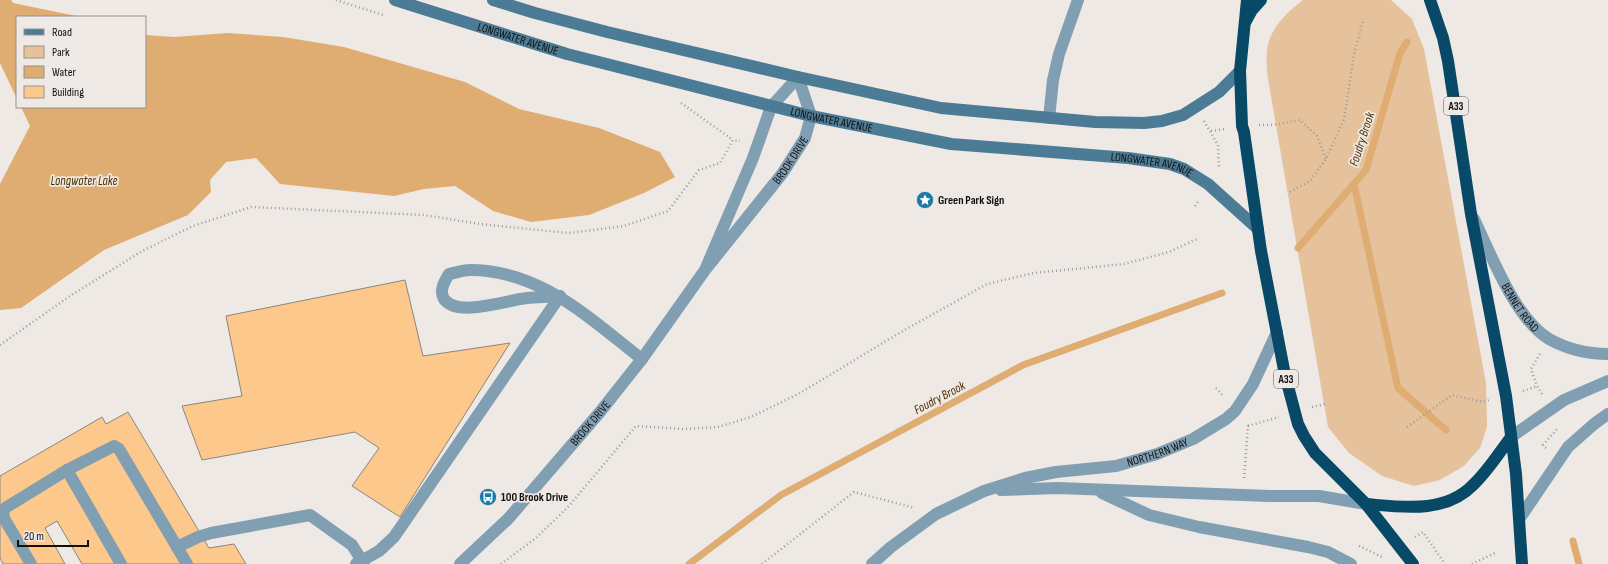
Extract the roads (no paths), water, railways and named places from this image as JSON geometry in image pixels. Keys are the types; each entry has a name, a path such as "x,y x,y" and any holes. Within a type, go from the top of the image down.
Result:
{"highway":[{"name":"A33","path":"1247,0 1240,71 1242,126 1258,229 1285,375 1294,412 1304,436 1324,462 1366,504 1413,564"},
{"name":"A33","path":"1245,22 1252,10 1261,0"},
{"name":"A33","path":"1430,0 1443,38 1448,62 1471,214 1506,396 1520,518 1519,532 1522,564"},
{"path":"1366,504 1422,507 1454,498 1473,486 1511,437"}],"street":[{"name":"LONGWATER AVENUE","path":"395,0 568,54 811,116 951,144 1152,160 1170,164 1184,169 1208,184 1258,229"},
{"path":"493,0 535,14 798,77 941,108 1095,122 1144,123 1176,117 1195,108 1219,92 1240,71"},
{"path":"1049,118 1053,80 1059,54 1078,0"},
{"name":"BROOK DRIVE","path":"705,270 753,158 771,107 798,77"},
{"path":"798,77 811,116"},
{"name":"BROOK DRIVE","path":"460,564 508,519 600,412 642,359 705,270 782,174 805,138 811,116"},
{"name":"BENNET ROAD","path":"1471,214 1514,301 1534,326 1548,338 1561,345 1572,349 1608,354"},
{"path":"560,296 526,298 482,306 459,308 448,304 442,296 442,284 449,274 468,270 498,272 531,281 560,296 642,359"},
{"path":"177,547 211,533 310,515 352,545 361,563 394,537 560,296"},
{"name":"NORTHERN WAY","path":"872,564 891,547 936,514 984,491 1025,478 1056,472 1116,466 1157,454 1193,439 1226,419 1235,411 1253,384 1277,332"},
{"path":"1511,437 1564,400 1608,381"},
{"path":"1520,518 1568,447 1608,414"},
{"path":"31,564 5,520 3,514 5,508 68,470 114,446 119,449 187,564"},
{"path":"68,470 121,564"},
{"name":"NORTHERN WAY","path":"984,491 1058,488 1243,495 1319,496 1366,504"},
{"name":"NORTHERN WAY","path":"1097,490 1149,515 1198,527 1308,547 1328,552 1351,564"}],"water":[{"path":"0,0 11,0 13,3 76,16 16,16 16,97 0,63"},
{"name":"Longwater Lake","path":"228,33 283,37 344,47 465,82 519,109 599,128 660,152 675,177 644,193 589,215 531,222 493,211 455,186 424,189 394,196 280,184 256,158 226,162 210,180 211,192 188,215 104,250 21,308 0,310 0,184 30,126 21,108 146,108 146,35 174,37"}],"waterway":[{"name":"Foudry Brook","path":"1298,248 1366,170 1400,53 1407,42"},
{"path":"1354,184 1398,388 1446,430"},
{"name":"Foudry Brook","path":"689,564 781,495 1023,365 1222,293"},
{"path":"1573,541 1579,564"}],"place":[{"name":"Green Park Sign","path":"925,200"},
{"name":"100 Brook Drive","path":"488,497"}]}
